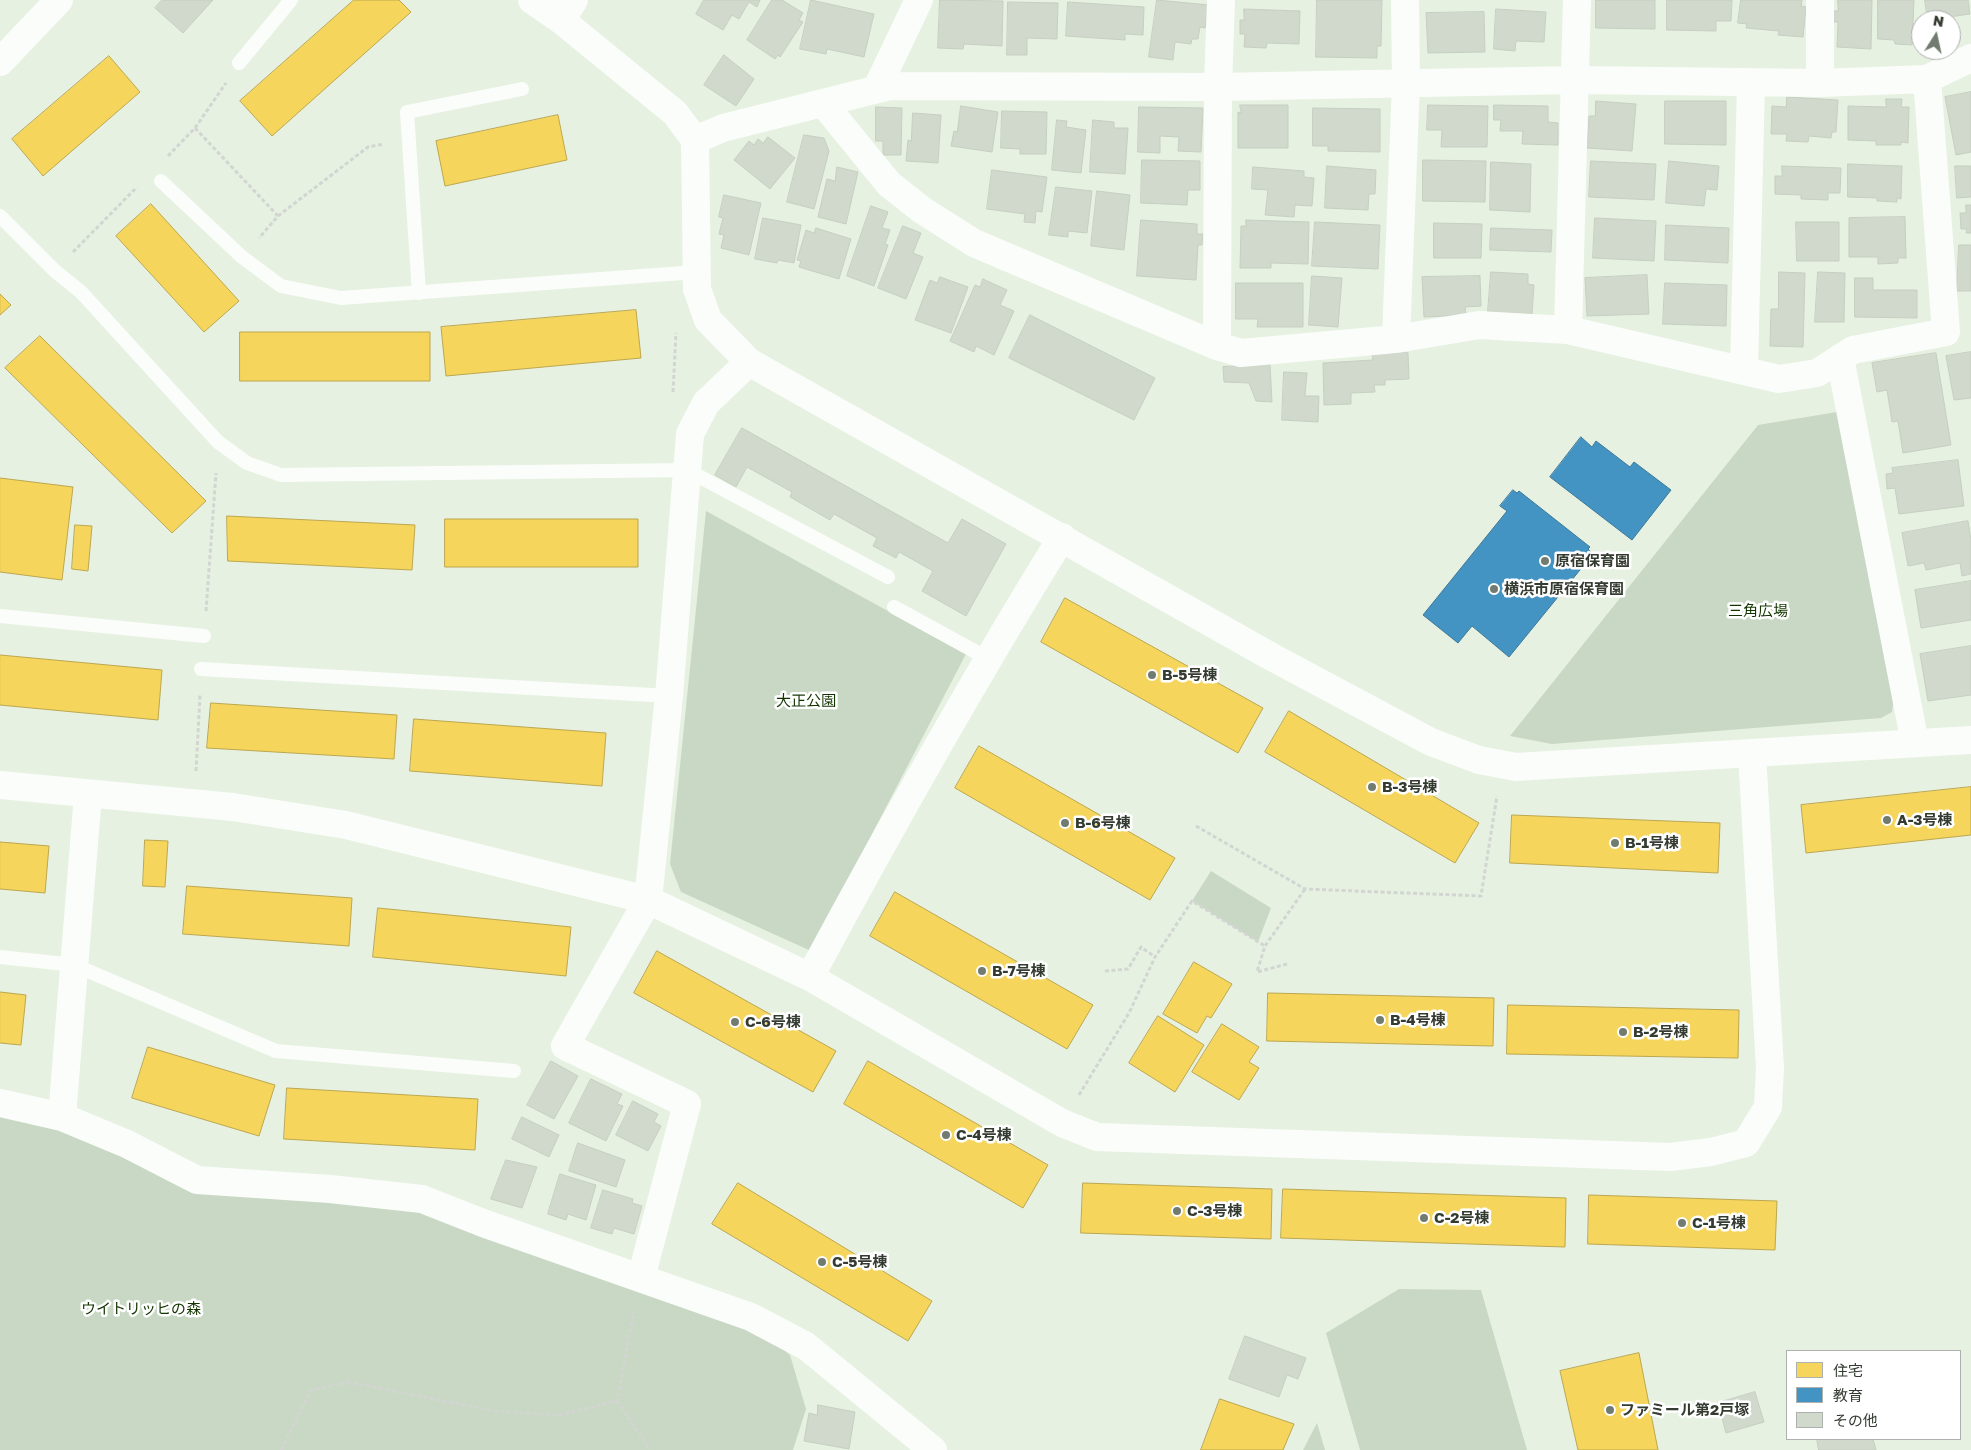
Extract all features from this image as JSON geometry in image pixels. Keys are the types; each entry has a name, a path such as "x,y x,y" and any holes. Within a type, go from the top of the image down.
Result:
{"street":[{"path":"0,62 59,0"},
{"path":"532,0 568,10 674,113 695,140 697,289 708,320 749,362 1262,651 1431,742 1479,760 1516,767 1971,740"},
{"path":"877,88 919,0"},
{"path":"1217,346 1218,87 1221,0"},
{"path":"1396,339 1406,83 1405,0"},
{"path":"1568,330 1577,0"},
{"path":"1820,0 1820,83"},
{"path":"695,140 724,128 890,86 1218,87 1576,80 1751,84 1820,83 1927,79 1971,58"},
{"path":"823,103 889,184 922,210 974,243 1217,346 1241,353 1396,339 1479,325 1568,330 1779,379 1817,373 1853,350 1946,332 1927,79"},
{"path":"1744,370 1751,84"},
{"path":"1840,358 1915,743"},
{"path":"641,1278 687,1104 565,1046 648,900 669,696 690,434 706,403 749,362"},
{"path":"810,978 881,844 987,658 1062,537"},
{"path":"0,785 233,807 346,825 648,900 810,978 1062,1123 1097,1136 1670,1157 1711,1152 1746,1142 1768,1107 1770,1068 1752,753"},
{"path":"62,1117 88,794"},
{"path":"0,1102 62,1117 127,1144 197,1180 330,1189 422,1200 751,1317 806,1346 933,1450"}],"lane":[{"path":"239,63 291,0"},
{"path":"419,293 407,112 522,89"},
{"path":"161,181 242,257 281,286 341,298 697,272"},
{"path":"0,216 55,270 81,292 218,442 248,463 281,475 687,470 888,577"},
{"path":"894,607 987,658"},
{"path":"0,616 204,636"},
{"path":"202,669 669,696"},
{"path":"0,957 74,965 276,1051 514,1071"}],"path":[{"path":"195,128 278,216"},
{"path":"242,257 278,216 368,147 408,140"},
{"path":"673,394 676,325"},
{"path":"1196,826 1305,889 1481,896 1502,764"},
{"path":"1287,964 1258,972 1264,946 1305,889"},
{"path":"1062,1123 1129,1013 1156,957 1192,901 1264,946"},
{"path":"1105,971 1128,969 1141,947 1156,957"},
{"path":"641,1278 617,1401 650,1450"},
{"path":"281,1450 311,1390 349,1382 494,1411 560,1415 617,1401"}],"green space":[{"name":"三角広場","path":"1837,412 1894,696 1892,712 1881,718 1552,744 1510,736 1758,425"},
{"name":"大正公園","path":"706,511 966,654 811,951 681,892 670,864"},
{"path":"1211,871 1271,908 1258,942 1192,901"},
{"name":"ウイトリッヒの森","path":"0,1103 197,1180 422,1199 748,1320 790,1355 806,1409 793,1450 0,1450"},
{"path":"1399,1289 1481,1290 1527,1450 1360,1450 1326,1333"},
{"path":"1317,1423 1325,1450 1303,1450"}],"building: 住宅":[{"path":"354,0 399,0 411,12 272,136 240,101"},
{"path":"109,56 140,92 43,176 12,139"},
{"path":"558,115 567,160 445,186 436,141"},
{"path":"151,204 239,301 204,332 116,236"},
{"path":"0,294 11,305 0,315"},
{"path":"636,310 641,358 446,376 441,327"},
{"path":"240,332 430,332 430,381 240,381"},
{"path":"40,336 206,501 172,533 5,368"},
{"path":"0,478 73,487 62,580 0,572"},
{"path":"227,516 415,525 412,570 228,561"},
{"path":"445,519 638,519 638,567 445,567"},
{"path":"75,525 92,526 88,571 72,569"},
{"name":"B-5号棟","path":"1065,598 1263,708 1238,753 1041,642"},
{"path":"0,655 162,670 158,720 0,705"},
{"path":"211,703 397,715 394,759 207,748"},
{"name":"B-3号棟","path":"1289,711 1479,823 1455,863 1265,752"},
{"path":"414,719 606,733 602,786 410,771"},
{"name":"B-6号棟","path":"979,746 1175,858 1150,900 955,788"},
{"name":"A-3号棟","path":"1971,787 1971,835 1806,853 1801,805"},
{"name":"B-1号棟","path":"1512,815 1720,823 1718,873 1510,863"},
{"path":"145,840 168,841 165,887 143,886"},
{"path":"0,842 49,846 45,893 0,889"},
{"path":"187,886 352,898 349,946 183,934"},
{"name":"B-7号棟","path":"895,892 1093,1005 1067,1049 870,936"},
{"path":"378,908 571,927 566,976 373,957"},
{"name":"C-6号棟","path":"657,951 836,1051 813,1092 634,993"},
{"path":"1194,962 1232,984 1211,1018 1207,1016 1197,1033 1163,1014"},
{"path":"0,992 26,995 21,1045 0,1043"},
{"name":"B-4号棟","path":"1268,993 1494,998 1493,1046 1267,1041"},
{"name":"B-2号棟","path":"1508,1005 1739,1010 1738,1058 1507,1054"},
{"path":"1158,1016 1204,1045 1175,1092 1129,1063"},
{"path":"1222,1024 1259,1047 1249,1062 1259,1068 1239,1100 1192,1072"},
{"path":"148,1047 275,1085 259,1136 132,1098"},
{"name":"C-4号棟","path":"868,1061 1048,1165 1023,1208 844,1104"},
{"path":"287,1088 478,1099 475,1150 284,1139"},
{"name":"C-5号棟","path":"738,1183 932,1301 908,1341 712,1224"},
{"name":"C-3号棟","path":"1083,1183 1272,1189 1271,1239 1081,1233"},
{"name":"C-2号棟","path":"1283,1189 1566,1198 1565,1247 1281,1238"},
{"name":"C-1号棟","path":"1589,1195 1777,1201 1775,1250 1588,1244"},
{"name":"ファミール第2戸塚","path":"1639,1353 1658,1450 1578,1450 1560,1371"},
{"path":"1220,1399 1294,1424 1283,1450 1201,1450"}],"building: 教育":[{"path":"1581,437 1592,447 1596,441 1630,467 1634,462 1671,490 1632,540 1550,477"},
{"path":"1513,490 1517,493 1519,491 1590,547 1588,549 1593,554 1509,657 1472,626 1458,643 1423,615 1507,511 1500,506"}],"building: その他":[{"path":"162,0 213,0 183,33 155,8"},
{"path":"704,0 760,0 757,7 749,2 739,19 732,15 723,30 696,14"},
{"path":"772,0 782,0 803,13 799,20 803,22 780,57 778,55 775,59 747,40"},
{"path":"811,0 874,14 864,57 827,49 826,54 800,49"},
{"path":"940,0 1003,1 1002,46 964,44 963,49 938,48"},
{"path":"1157,0 1209,5 1205,28 1200,27 1198,39 1192,39 1191,44 1175,42 1173,60 1149,57"},
{"path":"1317,0 1382,0 1381,46 1377,46 1377,58 1316,57"},
{"path":"1596,0 1655,0 1655,29 1596,28"},
{"path":"1667,0 1732,0 1731,21 1716,21 1716,31 1667,30"},
{"path":"1741,0 1802,0 1801,6 1806,7 1803,37 1778,35 1779,31 1746,28 1747,24 1738,23"},
{"path":"1838,0 1872,0 1871,49 1837,47 1838,22 1832,22 1832,11 1838,11"},
{"path":"1878,0 1914,0 1914,10 1911,10 1911,45 1895,44 1894,40 1878,39"},
{"path":"1925,0 1968,0 1970,14 1961,15 1961,10 1926,10"},
{"path":"1008,2 1058,3 1057,39 1027,38 1027,55 1007,55"},
{"path":"1068,2 1144,7 1143,35 1125,34 1125,40 1066,36"},
{"path":"1244,9 1300,11 1299,44 1267,43 1266,48 1244,47 1245,34 1240,34 1240,20 1244,20"},
{"path":"1496,9 1546,12 1544,42 1516,41 1515,51 1494,49"},
{"path":"1484,12 1485,52 1428,53 1426,13"},
{"path":"724,55 754,79 736,106 704,85"},
{"path":"1971,92 1971,152 1956,155 1945,97"},
{"path":"1787,97 1838,100 1836,132 1832,132 1831,138 1809,136 1808,142 1786,141 1787,134 1771,134 1772,106 1786,107"},
{"path":"1886,99 1902,99 1901,107 1909,107 1908,143 1901,142 1901,145 1876,145 1876,141 1848,140 1848,106 1886,107"},
{"path":"1596,101 1636,104 1632,151 1587,148 1589,116 1595,116"},
{"path":"1665,101 1726,101 1726,145 1665,144"},
{"path":"1240,105 1288,105 1288,148 1238,148 1238,112 1241,113"},
{"path":"1428,105 1488,106 1487,147 1441,147 1442,130 1427,130"},
{"path":"1494,105 1548,106 1548,122 1558,123 1558,145 1522,144 1523,131 1500,131 1501,120 1494,120"},
{"path":"961,106 998,112 992,152 951,146 954,131 957,132"},
{"path":"876,107 902,108 901,155 883,155 883,141 876,141"},
{"path":"1139,107 1203,108 1201,152 1178,151 1179,137 1160,136 1160,153 1138,152"},
{"path":"1313,108 1380,109 1380,152 1328,151 1328,146 1313,146"},
{"path":"1002,111 1047,112 1046,154 1020,154 1020,149 1001,148"},
{"path":"913,113 941,115 938,163 906,161 908,140 911,141"},
{"path":"1057,120 1067,121 1066,127 1086,130 1081,173 1052,170"},
{"path":"1093,120 1114,122 1114,128 1128,128 1125,174 1090,172"},
{"path":"804,135 824,138 829,151 814,209 787,202"},
{"path":"768,137 795,158 770,189 734,160 749,141 754,145 758,139 763,143"},
{"path":"1142,160 1200,161 1200,190 1188,190 1187,205 1141,203"},
{"path":"1423,160 1486,161 1485,202 1423,201"},
{"path":"1591,161 1656,164 1654,200 1589,197"},
{"path":"1669,161 1719,166 1717,190 1706,189 1704,206 1666,203"},
{"path":"1491,162 1531,164 1530,212 1490,210"},
{"path":"1848,164 1902,166 1901,199 1897,198 1897,202 1877,201 1877,198 1848,197"},
{"path":"1327,166 1376,170 1375,194 1369,194 1368,210 1325,208"},
{"path":"1782,166 1841,168 1840,193 1828,193 1828,200 1801,199 1801,195 1775,194 1775,176 1782,176"},
{"path":"1955,166 1971,166 1971,197 1957,198"},
{"path":"837,167 858,172 846,224 818,217 827,179 835,181"},
{"path":"1253,167 1304,171 1304,177 1314,178 1312,206 1295,205 1294,217 1265,215 1268,190 1252,189"},
{"path":"992,170 1047,177 1042,212 1036,211 1035,223 1024,222 1025,214 987,209"},
{"path":"1056,187 1092,191 1087,233 1068,231 1068,237 1049,235"},
{"path":"1097,191 1130,195 1124,250 1091,246"},
{"path":"724,195 761,203 749,255 721,248 724,235 719,234 723,218 719,217"},
{"path":"1966,205 1971,205 1971,233 1966,233 1967,229 1961,229 1960,213 1966,213"},
{"path":"871,206 888,212 882,228 890,230 885,244 888,245 874,286 847,276"},
{"path":"1905,217 1906,258 1898,258 1898,263 1878,264 1878,257 1849,257 1849,218"},
{"path":"763,218 801,225 794,263 778,260 777,263 755,259"},
{"path":"1595,218 1656,221 1654,261 1593,258"},
{"path":"1141,220 1197,224 1197,234 1203,234 1202,245 1198,245 1196,280 1137,276"},
{"path":"1246,220 1309,222 1308,264 1271,263 1271,268 1240,268 1241,226 1246,226"},
{"path":"1315,222 1380,225 1378,269 1312,266"},
{"path":"1796,222 1839,222 1839,261 1797,261"},
{"path":"1434,223 1482,224 1481,258 1434,258"},
{"path":"1666,225 1729,228 1728,263 1665,260"},
{"path":"903,226 921,233 913,253 923,257 906,299 878,288"},
{"path":"816,228 851,239 839,279 799,267 801,261 797,260 806,230 814,233"},
{"path":"1491,228 1552,230 1551,252 1490,250"},
{"path":"1959,245 1971,245 1971,291 1957,291"},
{"path":"1491,272 1528,274 1528,284 1534,285 1532,314 1488,312"},
{"path":"1779,272 1805,273 1803,347 1770,346 1771,309 1778,309"},
{"path":"1818,272 1845,273 1844,322 1815,322"},
{"path":"1647,275 1649,314 1587,316 1585,278"},
{"path":"1312,276 1342,278 1338,327 1309,325"},
{"path":"1480,276 1481,306 1465,307 1466,315 1424,317 1422,277"},
{"path":"940,277 968,287 951,333 915,320 930,280 937,283"},
{"path":"1855,278 1873,278 1873,290 1917,290 1917,318 1855,317"},
{"path":"983,279 1007,290 1000,305 1014,311 994,355 976,346 974,352 950,341 975,285 980,287"},
{"path":"1236,283 1303,283 1303,327 1257,327 1258,319 1236,319"},
{"path":"1665,283 1727,285 1726,326 1663,324"},
{"path":"1030,315 1155,378 1134,420 1009,358"},
{"path":"1971,352 1971,398 1954,400 1946,356"},
{"path":"1408,353 1409,379 1385,380 1385,385 1374,385 1375,392 1351,393 1351,404 1324,405 1323,363 1373,360 1372,355"},
{"path":"1936,353 1951,445 1903,453 1898,421 1892,422 1887,390 1877,392 1872,363"},
{"path":"1270,365 1272,402 1256,401 1249,383 1224,382 1223,367"},
{"path":"1284,372 1307,373 1305,396 1319,396 1318,422 1282,420"},
{"path":"742,428 948,543 962,519 1006,544 966,616 922,591 933,571 899,552 896,558 873,546 877,538 834,514 830,520 790,497 792,492 747,467 736,487 715,475"},
{"path":"1958,460 1964,506 1899,514 1895,488 1887,489 1886,474 1893,473 1892,468"},
{"path":"1968,521 1971,540 1971,574 1962,576 1960,563 1926,570 1924,563 1908,566 1902,533"},
{"path":"1971,581 1971,620 1921,628 1915,590"},
{"path":"1971,646 1971,695 1928,701 1920,654"},
{"path":"551,1061 578,1076 554,1119 527,1105"},
{"path":"591,1079 622,1094 617,1104 623,1106 606,1141 569,1123"},
{"path":"633,1101 658,1114 654,1122 661,1126 648,1151 616,1135"},
{"path":"522,1117 559,1135 549,1157 512,1139"},
{"path":"578,1143 625,1160 616,1187 569,1171"},
{"path":"506,1160 537,1167 522,1208 491,1199"},
{"path":"560,1174 596,1185 586,1220 568,1214 566,1220 548,1214"},
{"path":"603,1190 633,1199 632,1203 642,1206 634,1234 614,1228 612,1234 591,1228"},
{"path":"1245,1336 1306,1358 1298,1379 1287,1375 1279,1397 1229,1379"},
{"path":"1755,1392 1764,1422 1726,1433 1718,1403"},
{"path":"818,1405 855,1412 849,1449 804,1441 809,1413 817,1415"},
{"path":"1817,1440 1873,1440 1876,1450 1819,1450"}],"place":[{"name":"原宿保育園","path":"1545,561"},
{"name":"横浜市原宿保育園","path":"1494,589"},
{"name":"B-5号棟","path":"1152,675"},
{"name":"B-3号棟","path":"1372,787"},
{"name":"A-3号棟","path":"1887,820"},
{"name":"B-6号棟","path":"1065,823"},
{"name":"B-1号棟","path":"1615,843"},
{"name":"B-7号棟","path":"982,971"},
{"name":"B-4号棟","path":"1380,1020"},
{"name":"C-6号棟","path":"735,1022"},
{"name":"B-2号棟","path":"1623,1032"},
{"name":"C-4号棟","path":"946,1135"},
{"name":"C-3号棟","path":"1177,1211"},
{"name":"C-2号棟","path":"1424,1218"},
{"name":"C-1号棟","path":"1682,1223"},
{"name":"C-5号棟","path":"822,1262"},
{"name":"ファミール第2戸塚","path":"1610,1410"}]}
